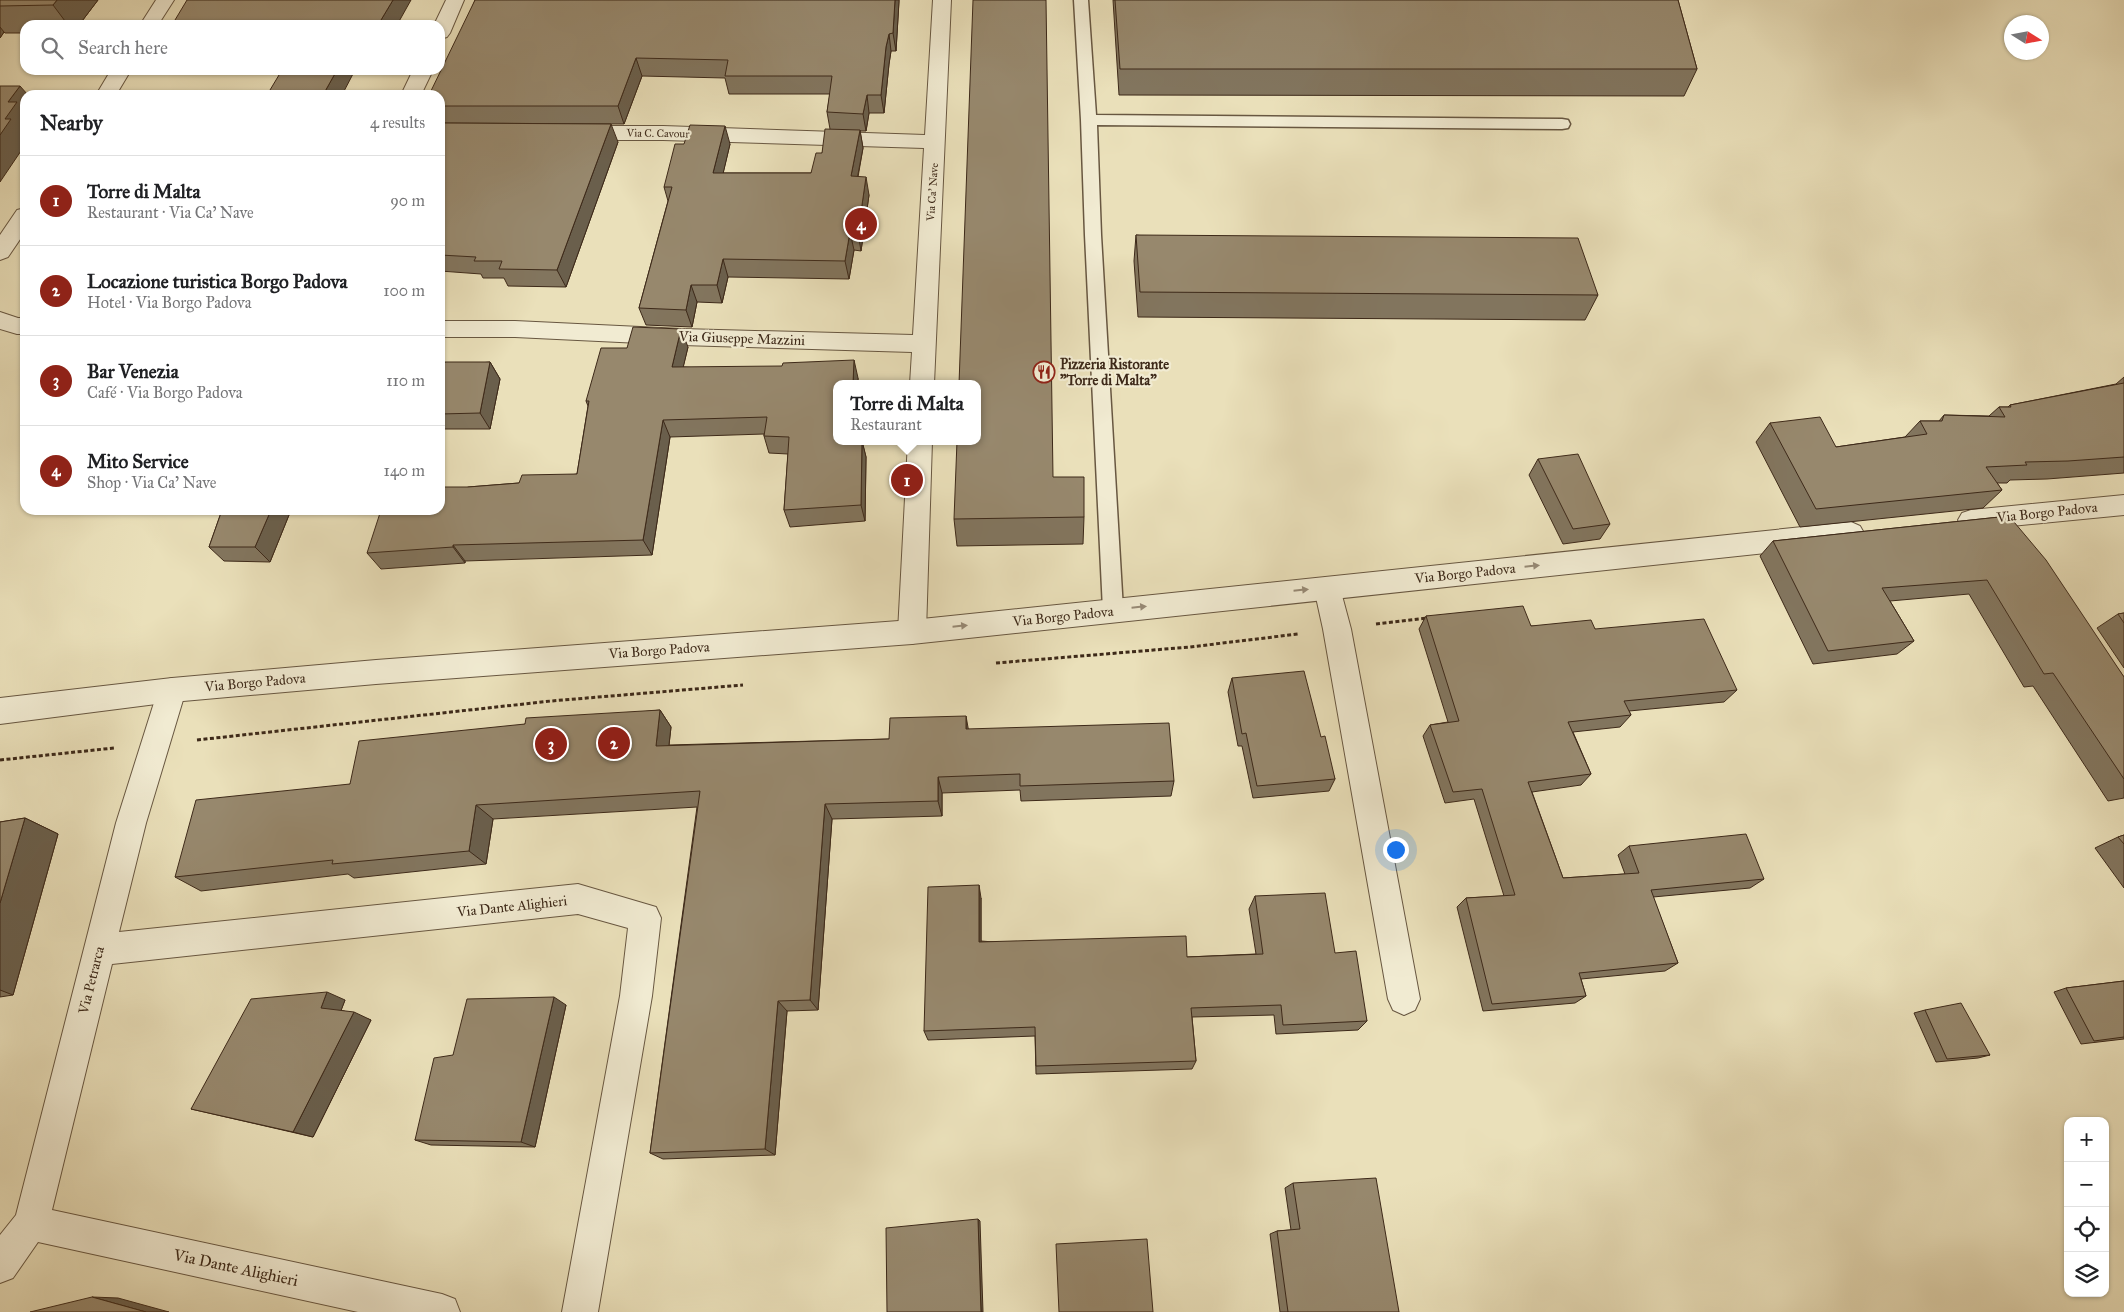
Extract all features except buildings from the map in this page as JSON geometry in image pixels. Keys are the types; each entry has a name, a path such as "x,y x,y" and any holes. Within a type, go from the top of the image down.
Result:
{"street":[{"path":"152,20 164,0"},
{"path":"445,22 455,0"},
{"name":"Via Ca' Nave","path":"922,380 942,0"},
{"path":"109,90 118,75"},
{"path":"413,90 421,75"},
{"name":"Via C. Cavour","path":"556,133 663,133 935,142"},
{"path":"0,252 20,222"},
{"path":"0,320 20,326"},
{"name":"Via Giuseppe Mazzini","path":"445,329 515,329 682,337 923,344"},
{"path":"912,632 920,445"},
{"name":"Via Borgo Padova","path":"1948,522 2124,505"},
{"path":"1997,517 2019,544"},
{"name":"Via Borgo Padova","path":"0,711 172,690 395,670 912,632 1878,530"},
{"path":"1327,588 1337,629 1404,999"},
{"name":"Via Petrarca","path":"0,1265 30,1222 131,823 172,690"},
{"name":"Via Dante Alighieri","path":"98,950 578,899 645,918 636,996 580,1312"},
{"name":"Via Dante Alighieri","path":"30,1222 442,1312"}],"lane":[{"path":"1081,0 1090,120 1093,235 1113,610"},
{"path":"1090,120 1562,124"}],"place":[{"name":"Mito Service","path":"861,224"},
{"name":"Pizzeria Ristorante \"Torre di Malta\"","path":"1044,372"},
{"name":"Torre di Malta","path":"907,480"},
{"name":"Locazione turistica Borgo Padova","path":"614,743"},
{"name":"Bar Venezia","path":"551,744"}]}
